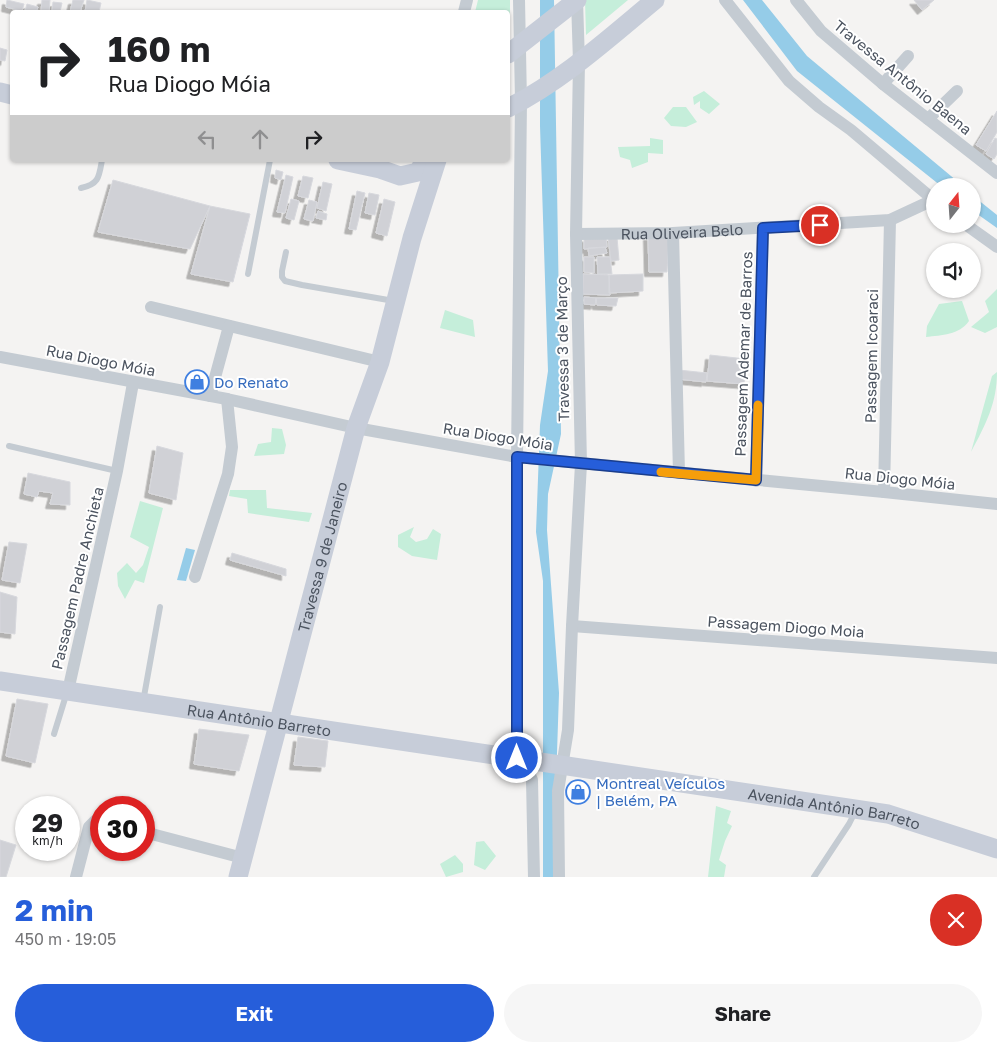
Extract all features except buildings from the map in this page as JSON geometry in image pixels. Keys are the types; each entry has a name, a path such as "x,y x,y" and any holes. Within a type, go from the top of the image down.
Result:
{"main road":[{"path":"517,103 578,63 655,0"},
{"path":"516,47 576,1"},
{"path":"347,162 380,169 400,176 418,172 424,162"},
{"path":"412,238 436,162"},
{"path":"380,169 410,186 413,193 412,238"},
{"name":"Travessa 9 de Janeiro","path":"238,877 356,428 380,362 412,238"},
{"name":"Rua Antônio Barreto","path":"0,681 519,758"},
{"name":"Avenida Antônio Barreto","path":"519,758 888,814 997,849"}],"street":[{"path":"519,0 516,47 520,457 519,758 532,780 534,877"},
{"path":"725,0 789,81 926,193"},
{"name":"Travessa Antônio Baena","path":"796,0 820,31 883,84 997,173"},
{"name":"Travessa 3 de Março","path":"559,877 558,791 568,730 581,464 576,234 578,63 576,1"},
{"path":"883,84 908,56"},
{"path":"928,120 957,91"},
{"name":"Rua Oliveira Belo","path":"576,234 673,233 890,220 926,204"},
{"name":"Passagem Icoaraci","path":"884,492 890,220"},
{"name":"Passagem Ademar de Barros","path":"756,480 763,228"},
{"path":"673,233 679,473"},
{"path":"978,233 997,247"},
{"path":"151,307 380,362"},
{"path":"210,396 229,326"},
{"name":"Rua Diogo Móia","path":"0,357 227,399 356,428 520,457 997,504"},
{"name":"Passagem Padre Anchieta","path":"68,692 117,472 133,383"},
{"path":"195,577 228,474 232,447 227,399"},
{"name":"Passagem Diogo Moia","path":"572,626 997,658"},
{"path":"76,877 90,826"},
{"path":"155,835 243,858"}],"lane":[{"path":"81,188 91,186 96,182 101,162"},
{"path":"248,274 270,162"},
{"path":"286,252 282,271 282,277 285,281 302,286 396,301"},
{"name":"Passagem Padre Anchieta","path":"9,446 117,472"},
{"path":"142,703 160,606"},
{"path":"54,734 68,692"},
{"path":"814,877 857,809"}],"green space":[{"path":"478,0 510,0 510,10 476,10"},
{"path":"585,0 628,0 586,35"},
{"path":"704,91 720,104 709,114 700,108 700,101 694,105 693,97"},
{"path":"673,107 686,107 697,122 686,127 671,126 664,118"},
{"path":"650,138 663,140 663,154 648,153 648,162 632,168 630,160 620,157 618,147 650,146"},
{"path":"997,289 997,327 985,333 971,327 989,312 985,301"},
{"path":"962,301 969,321 965,326 950,334 926,337 927,326 939,304"},
{"path":"445,310 473,320 475,337 440,328"},
{"path":"997,372 993,404 971,452 992,376"},
{"path":"272,428 282,429 286,445 284,454 254,456 258,444 271,442"},
{"path":"230,490 266,490 267,508 312,513 309,522 248,513 247,499 229,496"},
{"path":"140,501 163,508 144,583 135,580 125,599 118,586 117,573 127,563 136,573 143,565 149,547 130,537"},
{"path":"414,527 410,537 416,542 427,539 433,529 441,534 437,560 412,556 398,547 398,535"},
{"path":"716,806 731,811 727,823 732,826 719,860 726,865 724,877 708,877"},
{"path":"484,841 496,856 485,870 474,865 476,842"},
{"path":"455,855 463,864 463,872 446,877 440,864"}],"water":[{"path":"540,0 554,0 561,434 548,494 547,530 559,693 554,877 543,877 543,581 536,532 540,425 548,371 540,126"},
{"path":"743,0 762,0 807,56 953,178 931,178 797,71"},
{"path":"981,202 997,215 997,228 981,217"},
{"path":"186,548 195,550 186,581 177,580"}],"slow traffic":[{"path":"661,472 756,480 758,405"}],"place":[{"name":"Do Renato","path":"197,382"},
{"name":"Montreal Veículos | Belém, PA","path":"578,792"}],"route":[{"path":"517,758 517,457 756,480 763,228 820,225"}]}
